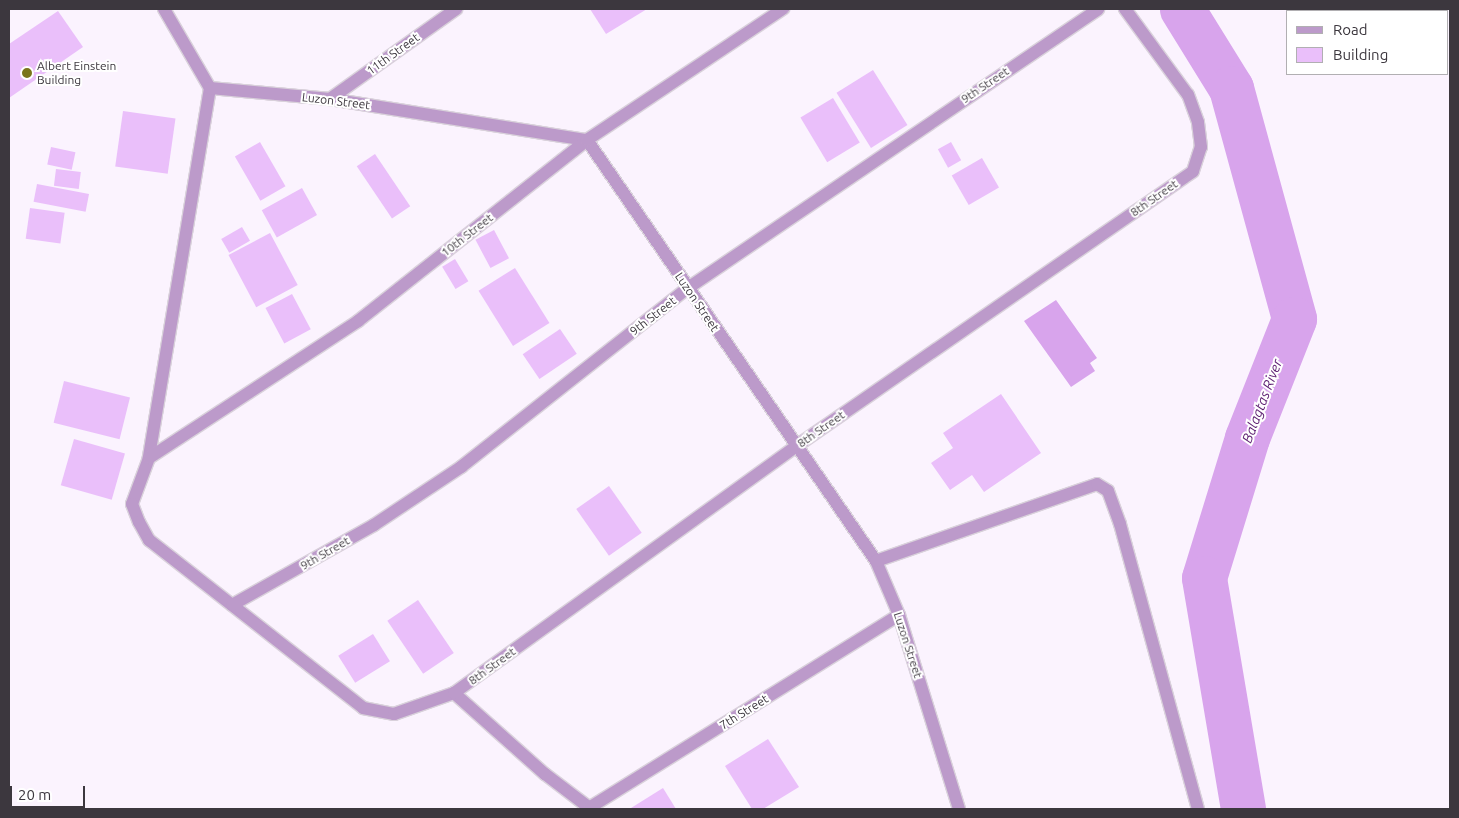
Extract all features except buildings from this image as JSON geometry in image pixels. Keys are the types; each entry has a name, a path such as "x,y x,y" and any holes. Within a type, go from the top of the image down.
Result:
{"street":[{"path":"164,9 210,88"},
{"name":"11th Street","path":"330,99 456,9"},
{"name":"10th Street","path":"149,458 358,321 587,140 783,9"},
{"name":"9th Street","path":"232,605 374,525 461,467 688,288 1098,9"},
{"name":"8th Street","path":"210,88 149,458 132,504 149,540 363,708 394,714 454,693 795,447 1193,171 1201,147 1198,122 1188,95 1125,9"},
{"name":"Luzon Street","path":"210,88 330,99 587,140 795,447 876,561 899,616 959,809"},
{"path":"876,561 1098,484 1108,491 1120,524 1198,809"},
{"name":"7th Street","path":"590,809 899,616"},
{"path":"454,693 590,809"}],"shaded area":[{"path":"1056,300 1097,358 1090,363 1095,371 1071,387 1024,321"}],"waterway":[{"name":"Balagtas River","path":"1182,9 1231,88 1294,319 1247,438 1204,578 1243,809"}],"place":[{"name":"Albert Einstein Building","path":"27,73"}]}
